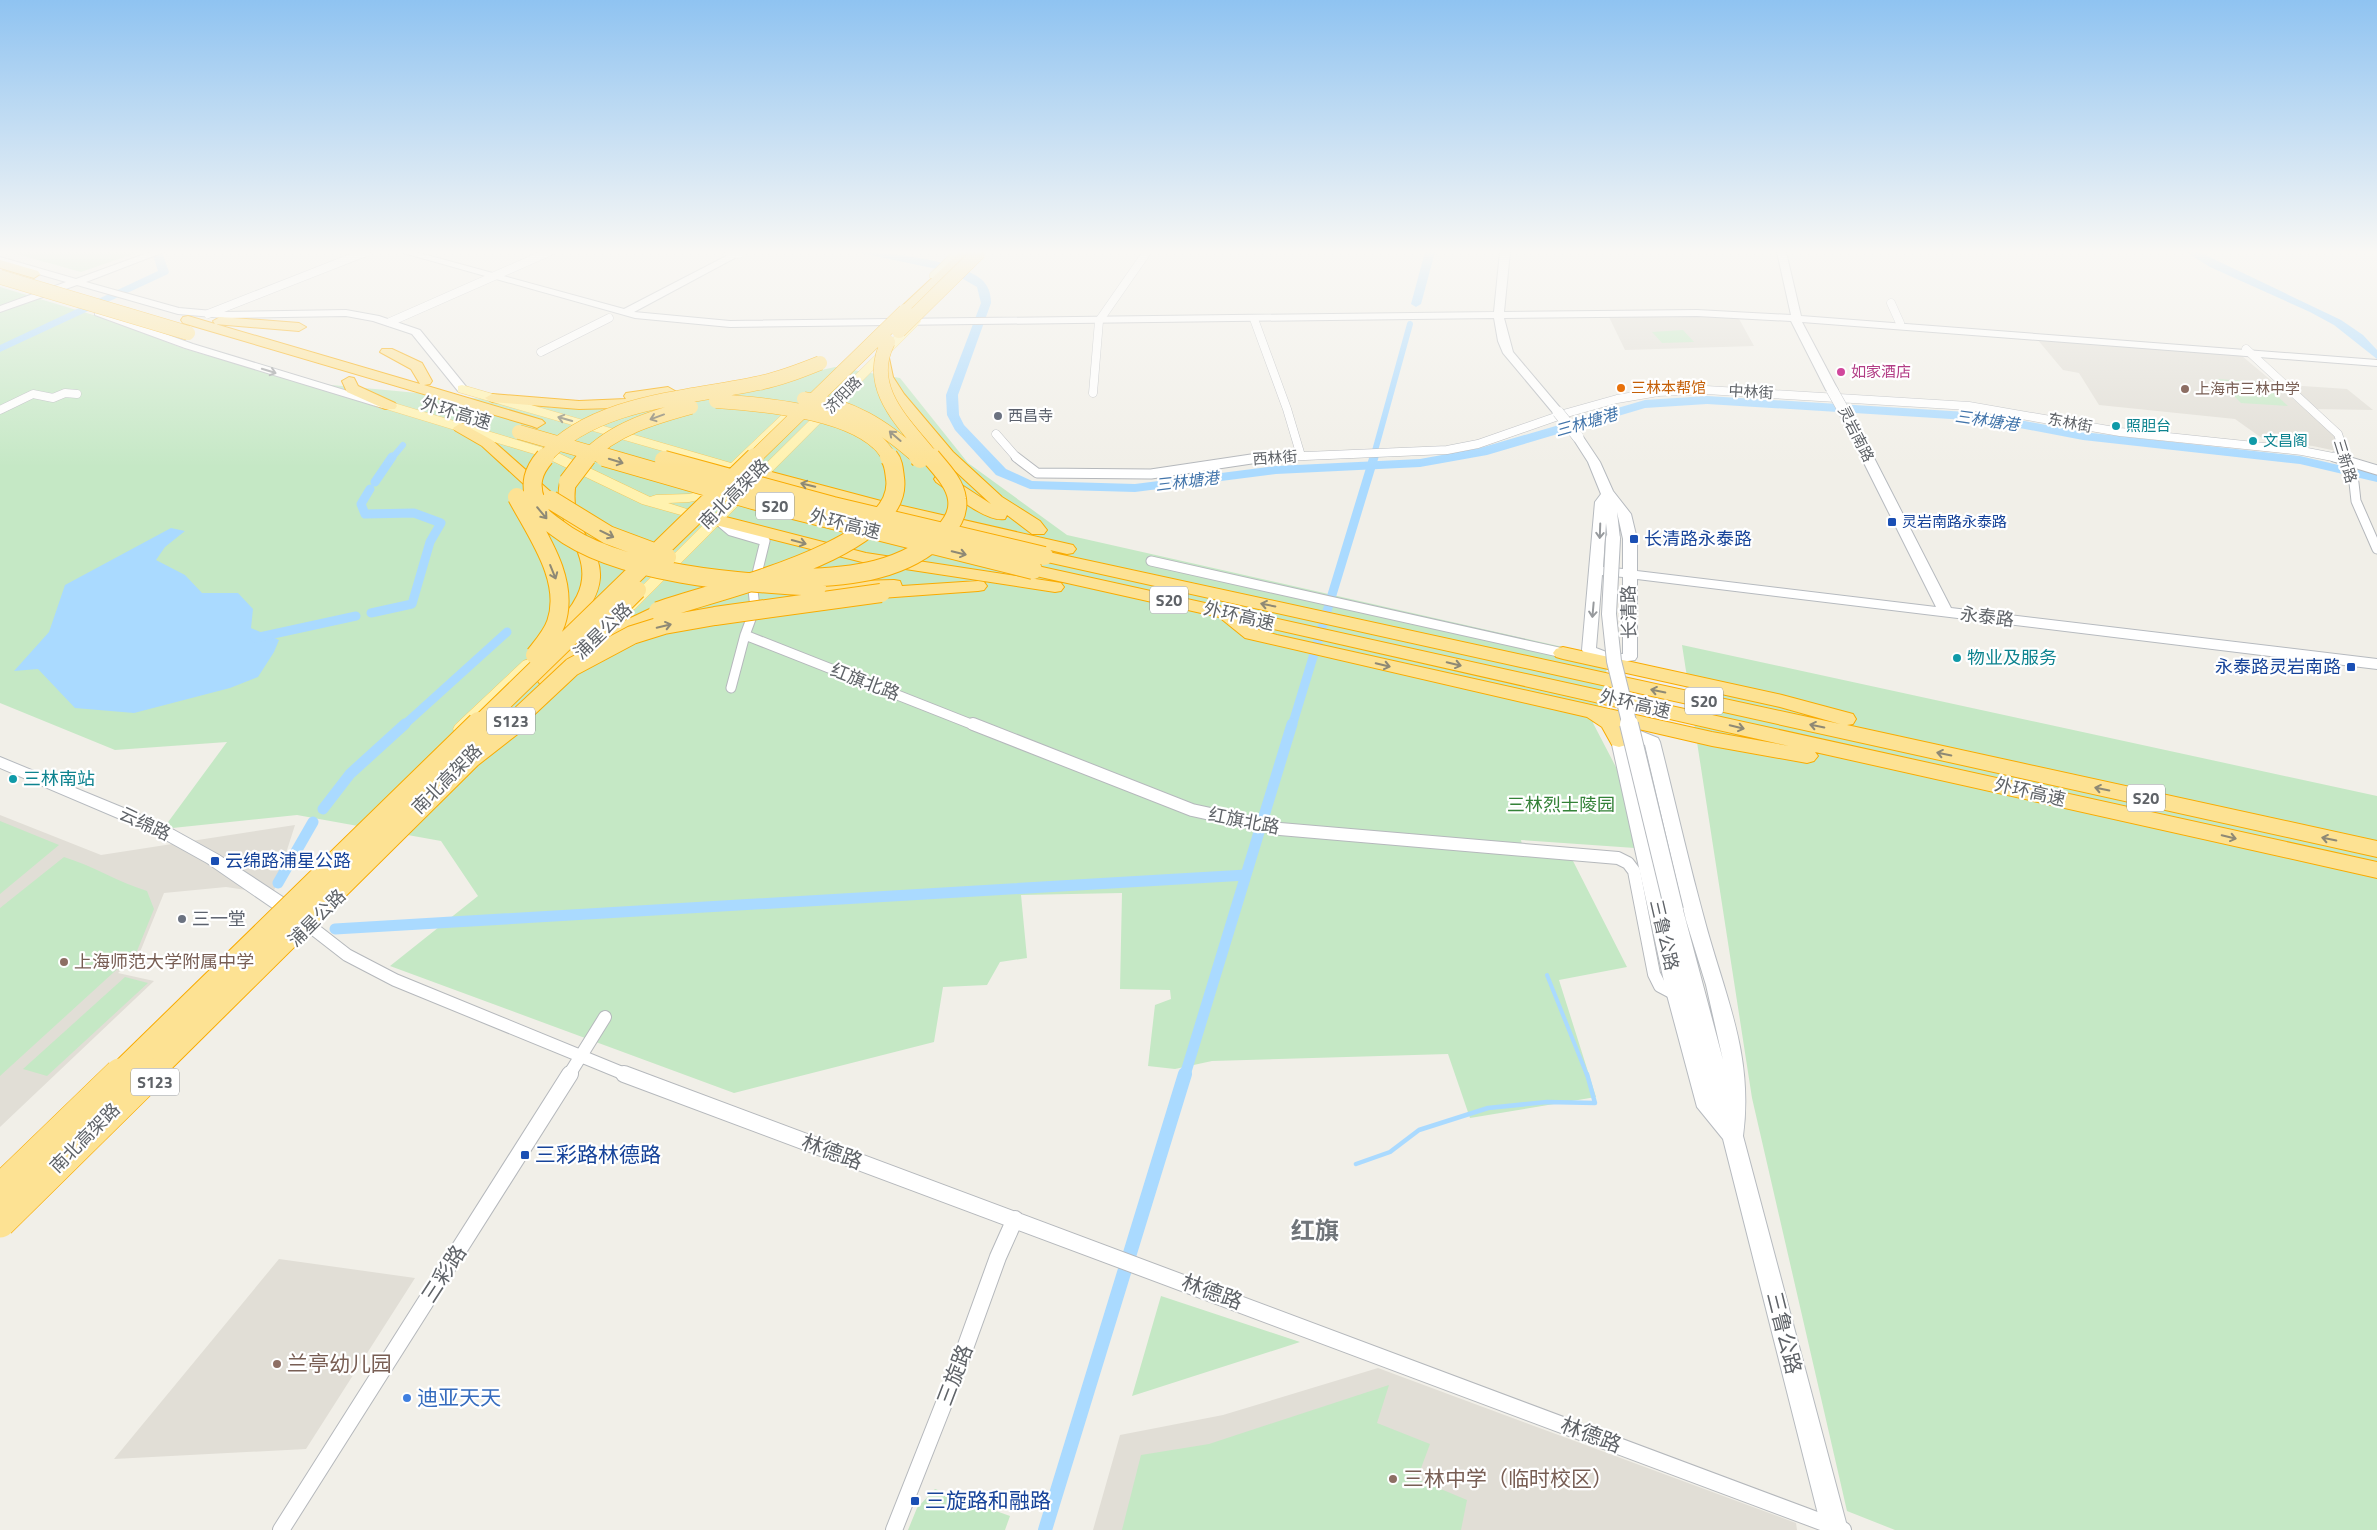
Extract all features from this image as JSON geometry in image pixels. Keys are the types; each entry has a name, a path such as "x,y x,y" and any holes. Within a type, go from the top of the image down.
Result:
{"highway":[{"name":"外环高速","path":"178,323 188,326 198,323"},
{"name":"外环高速","path":"180,323 348,381 753,500 1305,622 1900,763 2377,870"},
{"name":"外环高速","path":"221,323 379,376 537,423 768,489 1039,563 1117,588 1225,604"},
{"path":"254,323 299,327"},
{"name":"南北高架路","path":"0,1222 469,745 897,323"},
{"name":"南北高架路","path":"886,335 899,323"},
{"path":"886,335 802,372 760,384 661,400 607,416 573,434 552,450 535,472 531,488 537,508 553,525 579,541 617,557 661,569 708,578 769,585 817,586 963,582 979,586"},
{"path":"886,335 886,377 898,396 968,476 996,500 1034,525 1038,530"},
{"path":"461,428 487,443 551,500 580,520 621,540 666,556 721,569 782,577 816,577 867,571 904,559 929,546 947,530 954,518 958,501 948,479 888,398 882,385 879,372 886,335"},
{"path":"387,352 404,358 417,366 425,381"},
{"path":"492,398 586,405 675,396 820,363"},
{"path":"379,376 399,376 462,389"},
{"path":"348,381 352,389 390,406"},
{"path":"469,745 510,725 572,667 610,638 658,611 699,595 798,566 838,548 876,521 887,507 894,493 896,474 890,456 872,438 849,426 816,414 777,406 675,396"},
{"path":"469,745 495,698 574,616 585,598 591,582 590,559 566,507 565,496 568,482 588,456 608,441 632,428 677,411 727,400 764,397 812,400 843,406 868,417 891,433 931,470 973,501 1014,522 1038,530 1086,552"},
{"path":"501,455 500,460 554,573 560,591 560,609 557,622 531,660"},
{"path":"760,478 1086,552 1211,584 1225,604 1252,634 1305,622 1340,630 1588,711 1760,749 1871,767 1900,763"},
{"path":"718,520 866,558 1057,588 1084,591 1117,588"},
{"path":"572,667 622,639 658,627 736,612 881,593 979,586 1057,588"},
{"name":"外环高速","path":"1340,630 1916,748 2377,849"},
{"path":"1563,653 1805,707 1887,732 1916,748"},
{"path":"1630,657 1638,667 1647,672"},
{"path":"1588,711 1610,723 1620,740"},
{"path":"1652,742 1652,735 1656,731 1678,732"},
{"name":"南北高架路","path":"0,1190 469,745"}],"main road":[{"path":"128,323 189,346 562,458 643,498 686,514 718,520"},
{"path":"394,323 409,328 421,336 462,389 733,468 760,478"},
{"path":"726,323 886,335 911,323"},
{"name":"济阳路","path":"733,468 886,335 896,323"},
{"name":"济阳路","path":"760,478 915,323"},
{"name":"长清路","path":"1499,323 1508,354 1561,413 1602,476 1612,512 1613,539"},
{"name":"灵岩南路","path":"1800,323 1946,612"},
{"path":"1892,323 2248,351"},
{"path":"1905,323 2372,361"},
{"name":"浦星公路","path":"0,1174 733,468"},
{"path":"643,498 675,499 706,494 760,478"},
{"name":"浦星公路","path":"0,1237 530,702 760,478"},
{"name":"长清路","path":"1608,494 1622,506 1628,524 1630,657 1624,659 1610,658 1590,650 1601,502 1608,494"},
{"name":"三鲁公路","path":"1613,539 1609,614 1614,661 1674,910 1837,1529"},
{"name":"永泰路","path":"1597,570 2377,664"},
{"path":"1563,653 1578,654 1590,650"},
{"path":"1620,740 1624,735 1633,733 1652,742"},
{"name":"三鲁公路","path":"1620,740 1668,949 1676,995 1707,1107 1733,1135"},
{"name":"三鲁公路","path":"1652,742 1695,920 1716,985 1730,1045 1736,1078 1733,1135"},
{"name":"云绵路","path":"2,764 159,829 213,859 280,904"}],"street":[{"path":"541,352 598,323"},
{"path":"1093,393 1100,323"},
{"path":"1256,323 1278,384 1301,456"},
{"name":"三新路","path":"2248,351 2338,434 2354,480 2356,501 2367,531 2377,549"},
{"name":"中林街","path":"1561,413 1616,399 1672,391 1706,390 1850,398"},
{"path":"0,410 33,394 53,398 65,393 77,394"},
{"name":"东林街","path":"1850,398 1996,409 2120,432 2292,450 2377,470"},
{"name":"西林街","path":"996,434 1012,454 1030,470 1039,473 1151,474 1241,460 1429,452 1466,447 1536,426 1561,413"},
{"path":"718,520 731,531 764,541 753,590 755,608 745,635 731,688"},
{"path":"1151,561 1305,622"},
{"path":"1340,630 1563,653"},
{"name":"红旗北路","path":"745,635 1192,810 1280,829 1618,858 1628,863 1634,871 1654,974 1660,986 1676,995"},
{"name":"林德路","path":"280,904 347,955 395,980 579,1058 1252,1307 1837,1529"},
{"name":"三彩路","path":"281,1530 605,1017"},
{"name":"三旋路","path":"894,1530 956,1373 998,1257 1016,1220"}],"shaded area":[{"path":"1612,323 1742,323 1754,346 1625,350"},
{"name":"上海市三林中学","path":"2037,339 2242,356 2333,432 2341,452 2313,446 2266,441 2235,419 2099,405 2079,373 2063,370"},
{"path":"2288,385 2347,389 2373,410 2315,409"},
{"name":"上海师范大学附属中学","path":"0,815 101,855 295,825 273,894 226,887 164,893 140,952 118,973 154,981 0,1127"},
{"name":"兰亭幼儿园","path":"279,1259 415,1278 306,1449 114,1459"},
{"name":"三林中学（临时校区）","path":"1378,1368 1796,1523 1797,1530 1093,1530 1120,1435 1223,1415"}],"green space":[{"name":"三林烈士陵园","path":"0,323 119,323 182,348 299,382 537,404 552,408 590,406 760,384 835,367 900,378 968,463 1067,535 1607,657 1605,699 1593,723 1618,771 1635,848 1521,840 1524,854 1572,859 1627,967 1559,980 1596,1097 1470,1118 1448,1054 1212,1061 1175,1069 1148,1066 1155,1005 1171,999 1170,990 1120,989 1122,893 1021,895 1027,958 1000,962 987,985 943,987 934,1042 734,1093 390,966 478,896 441,841 297,815 163,829 227,742 115,750 0,703"},
{"path":"1683,330 1694,342 1662,343 1652,332"},
{"path":"2217,379 2262,382 2288,406 2241,403"},
{"path":"1682,645 2377,796 2377,1530 1895,1530 1847,1511 1752,1098"},
{"path":"0,821 59,845 0,894"},
{"path":"64,857 147,891 154,909 137,951 0,1076 0,908"},
{"path":"125,977 148,983 47,1076 23,1069"},
{"path":"1161,1296 1300,1342 1132,1396"},
{"path":"1389,1385 1377,1423 1430,1444 1417,1479 1467,1500 1461,1530 1122,1530 1141,1455 1209,1444"},
{"path":"935,1489 1010,1516 1005,1530 908,1530 917,1508"}],"water":[{"path":"171,528 185,531 165,547 156,560 185,575 202,593 238,593 253,609 251,628 279,640 274,652 258,677 230,688 134,713 75,708 38,669 14,671 49,632 65,585"}],"waterway":[{"path":"0,349 55,323"},
{"name":"三林塘港","path":"978,323 952,395 953,415 959,427 1001,472 1030,485 1135,488 1276,470 1420,463 1482,452 1645,404 1707,400 1983,417 2083,436 2300,460 2377,478"},
{"path":"2338,323 2359,338 2377,356"},
{"path":"1373,458 1410,324"},
{"path":"392,458 403,445"},
{"path":"375,482 392,457"},
{"path":"1292,726 1374,457"},
{"path":"370,489 361,504 365,514 414,513 441,523 430,542 412,604 371,613"},
{"path":"255,638 356,616"},
{"path":"403,726 507,632"},
{"path":"323,809 350,774 405,724"},
{"path":"1246,875 1292,724"},
{"path":"278,883 313,822"},
{"path":"335,929 1246,875"},
{"path":"1185,1075 1246,875"},
{"path":"1547,975 1587,1075"},
{"path":"1045,1530 1185,1074"},
{"path":"1356,1164 1390,1152 1419,1130 1488,1108 1547,1102 1595,1103 1587,1074"}],"place":[{"name":"如家酒店","path":"1841,372"},
{"name":"三林本帮馆","path":"1621,388"},
{"name":"上海市三林中学","path":"2185,389"},
{"name":"西昌寺","path":"998,416"},
{"name":"照胆台","path":"2116,426"},
{"name":"文昌阁","path":"2253,441"},
{"name":"灵岩南路永泰路","path":"1892,522"},
{"name":"长清路永泰路","path":"1634,539"},
{"name":"物业及服务","path":"1957,658"},
{"name":"永泰路灵岩南路","path":"2351,667"},
{"name":"三林南站","path":"13,779"},
{"name":"云绵路浦星公路","path":"215,861"},
{"name":"三一堂","path":"182,919"},
{"name":"上海师范大学附属中学","path":"64,962"},
{"name":"三彩路林德路","path":"525,1155"},
{"name":"兰亭幼儿园","path":"277,1364"},
{"name":"迪亚天天","path":"407,1398"},
{"name":"三林中学（临时校区）","path":"1393,1479"},
{"name":"三旋路和融路","path":"915,1501"}],"district":[{"name":"红旗","path":"1315,1231"}]}
